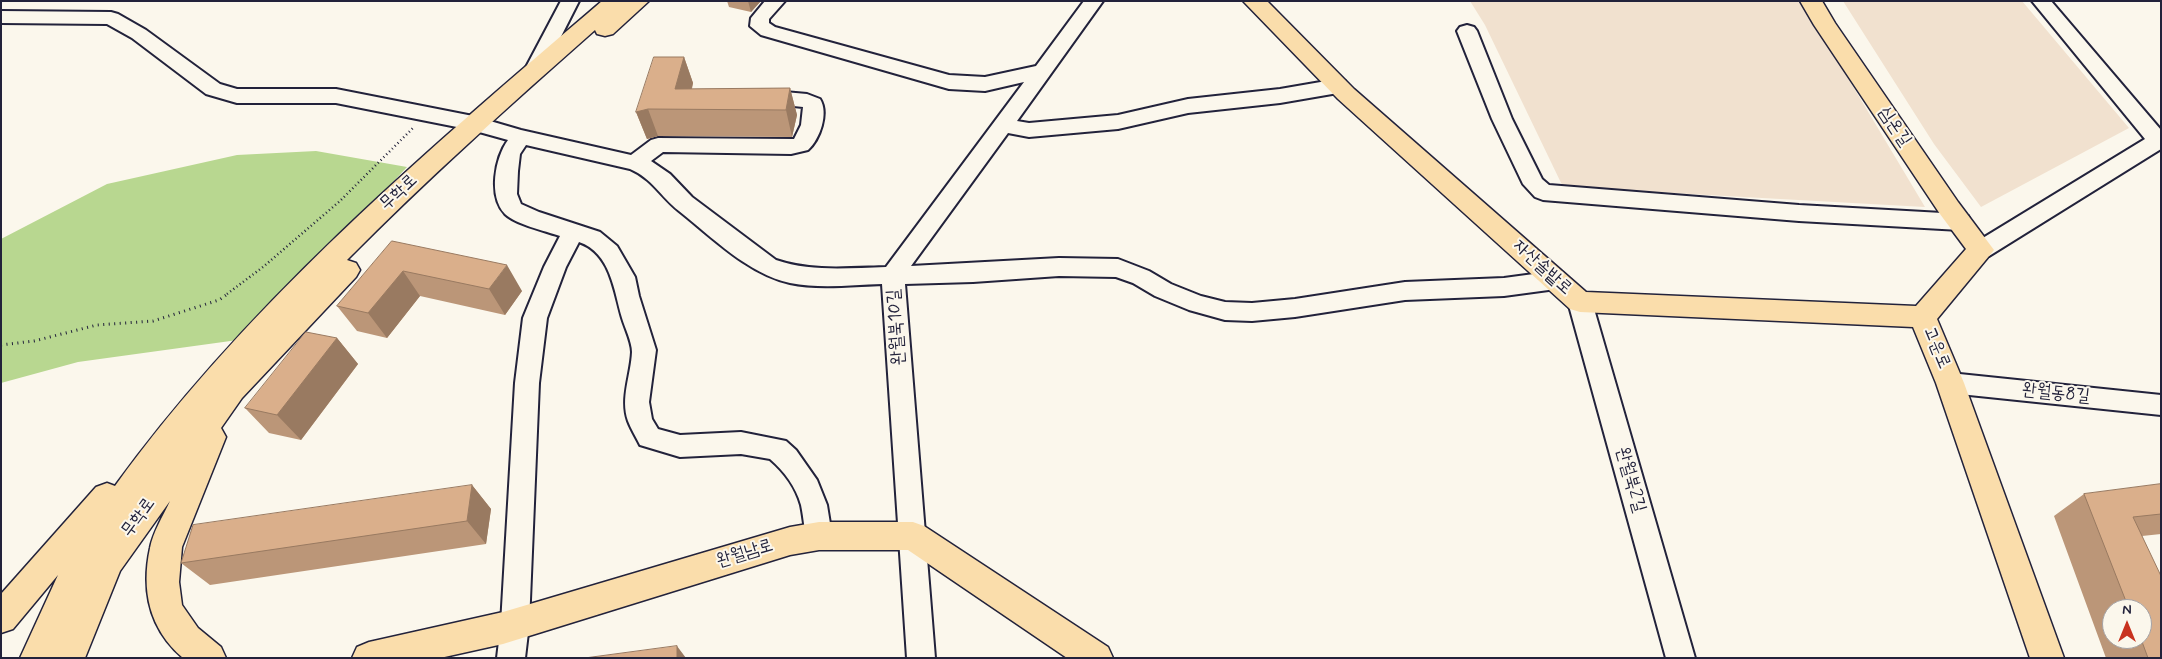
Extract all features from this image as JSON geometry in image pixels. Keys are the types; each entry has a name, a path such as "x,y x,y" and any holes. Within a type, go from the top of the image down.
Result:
{"main road":[{"name":"무학로","path":"68,658 108,562 232,390 534,71 615,1"},
{"name":"무학로","path":"37,658 78,570 137,482 213,383 304,287 376,215 638,1"},
{"name":"자산솔밭로","path":"1254,1 1338,86 1580,302 1923,317"},
{"name":"심온길","path":"1811,1 1825,26 1981,250"},
{"name":"고운로","path":"1981,250 1923,317 1950,383 2047,658"},
{"name":"무학로","path":"209,658 186,639 166,610 163,582 166,547 232,390"},
{"name":"무학로","path":"1,618 93,514 148,446 200,400"},
{"name":"완월남로","path":"369,658 515,624 790,541 819,536 914,536"},
{"path":"914,536 1096,658"}],"street":[{"path":"534,71 570,1"},
{"path":"776,1 760,18 760,26 768,31 921,76 949,82 984,84 1043,71"},
{"name":"완월북10길","path":"921,658 914,536 893,274 1094,1"},
{"name":"고운로","path":"1981,250 2159,140 2041,1"},
{"path":"1,17 110,18 139,34 213,89 237,96 336,96 483,126 521,137 635,163 650,169 684,203 719,232 768,266 791,274 811,276 973,273 1059,267 1118,268 1141,276 1163,290 1197,304 1225,311 1252,312 1295,308 1405,292 1504,287 1556,280"},
{"path":"1466,31 1502,120 1534,184 1543,192 1799,213 1960,222"},
{"path":"1003,125 1029,130 1118,122 1188,106 1280,96 1338,86"},
{"path":"635,163 658,145 791,147 801,145 806,138 813,112 813,104 807,101 788,98 738,95"},
{"path":"521,137 510,153 507,171 506,194 514,209 530,218 592,238 609,252 624,276 627,296 644,350 637,402 640,420 649,437 680,446 741,443 777,449 787,458 804,480 814,505 819,536"},
{"path":"511,658 515,624 527,383 535,318 555,267 573,231"},
{"name":"완월북2길","path":"1580,302 1681,658"},
{"name":"완월동8길","path":"1950,383 2161,405"}],"path":[{"path":"1,345 34,341 97,324 153,321 218,300 263,267 333,207 427,114"}],"shaded area":[{"path":"1470,1 1802,1 1925,207 1563,187 1485,25"},
{"path":"1843,1 2022,1 2129,128 1981,207 1934,144"}],"green space":[{"path":"316,151 407,167 245,339 78,362 1,383 1,239 107,184 237,155"}],"building":[{"path":"654,57 684,57 675,89 790,88 786,110 648,109 636,112"},
{"path":"392,241 507,265 489,289 403,271 368,313 337,306"},
{"path":"306,332 337,338 277,415 245,408"},
{"path":"2161,484 2161,514 2133,517 2161,576 2161,658 2148,658 2145,649 2152,649 2152,599 2125,599 2084,494"},
{"path":"472,485 467,521 181,563 193,525"},
{"path":"677,646 677,658 585,658"}]}
